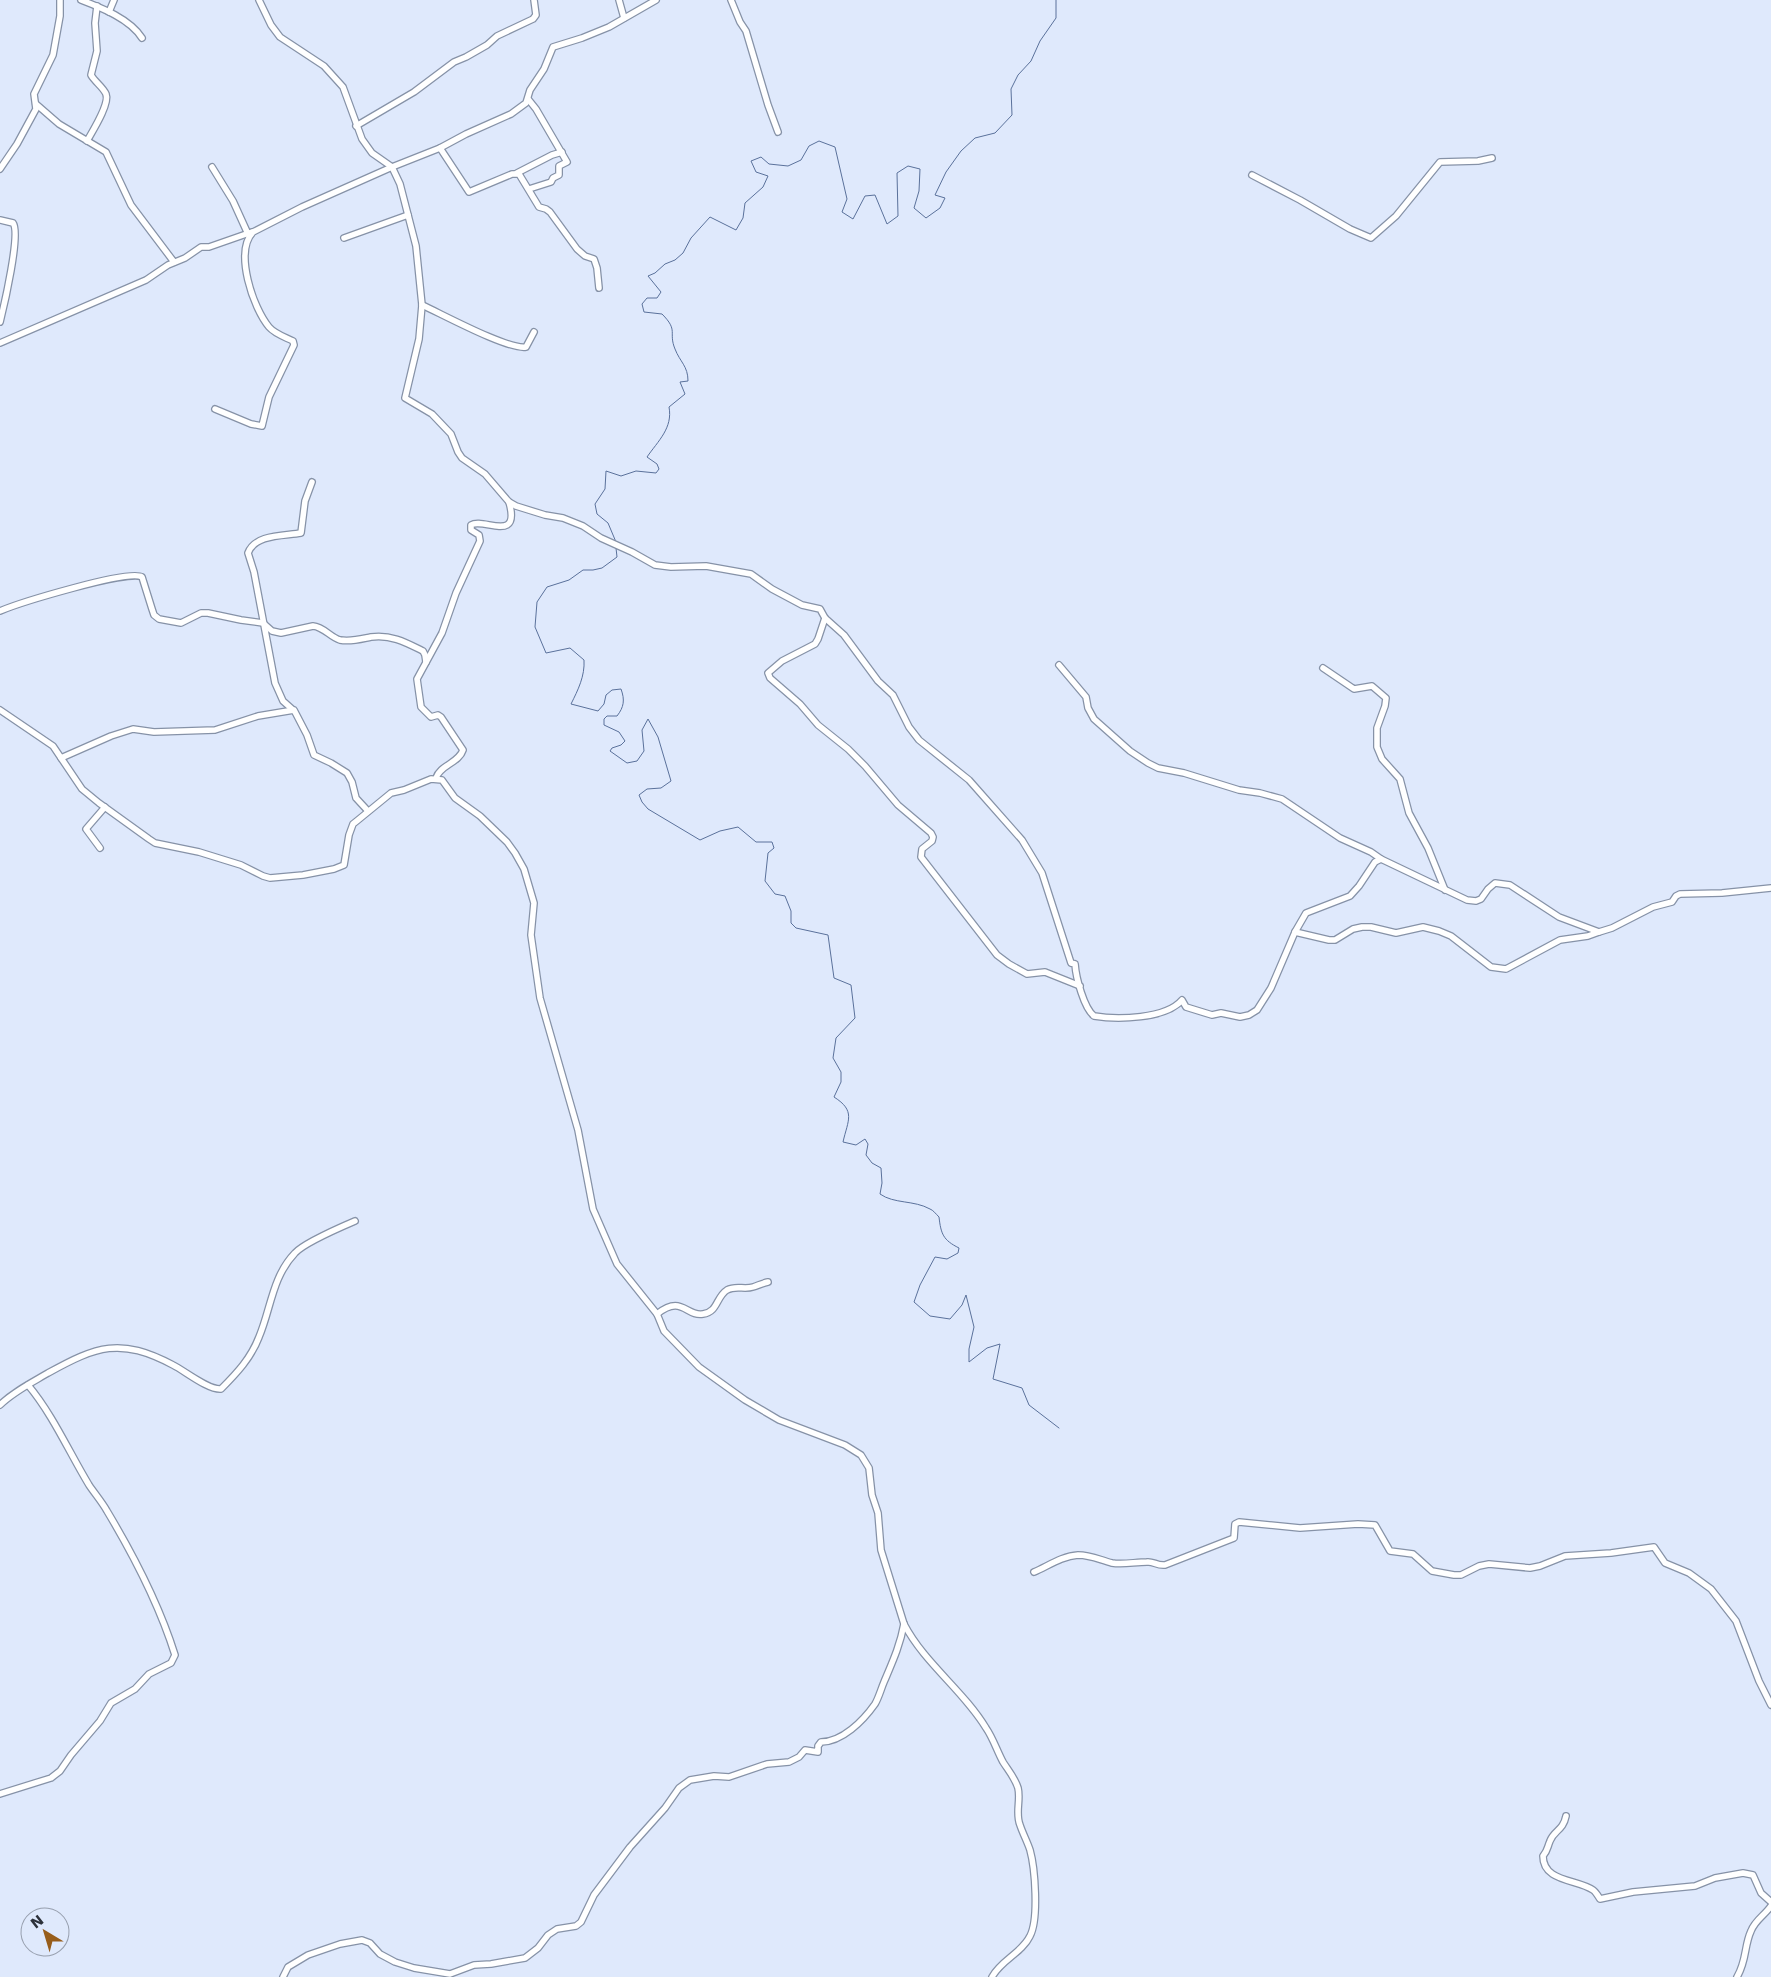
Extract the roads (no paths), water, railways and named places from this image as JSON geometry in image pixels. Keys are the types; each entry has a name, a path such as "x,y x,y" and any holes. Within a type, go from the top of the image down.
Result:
{"street":[{"path":"0,168 33,116 36,104 34,91 49,66 53,55 60,16 60,0"},
{"path":"81,0 109,12 138,32 142,38"},
{"path":"109,12 114,0"},
{"path":"258,0 280,38 324,66 344,87 362,140 372,153 392,167 400,184 416,246 422,305 419,339 405,398 432,414 451,434 462,458 486,474 509,502 516,506 545,515 563,518 583,526 601,538 655,565 671,567 706,566 751,574 772,589 802,605 820,609 825,618 844,635 873,675 893,695 908,727 919,740 968,780 1022,840 1042,873 1065,947 1071,963 1075,964 1076,974 1091,1014 1096,1017 1123,1018 1158,1013 1176,1007 1182,1000 1186,1007 1212,1015 1221,1013 1245,1016 1257,1010 1271,988 1295,932 1308,911 1352,894 1375,862 1381,859"},
{"path":"356,126 414,92 454,62 487,45 510,29 533,19 536,15 534,0"},
{"path":"619,0 624,18"},
{"path":"0,343 146,280 201,247 220,244 250,233 511,114 524,106 530,90 544,69 553,47 589,35 624,18 648,2 656,0"},
{"path":"731,0 746,31 778,132"},
{"path":"86,141 104,110 107,99 106,94 91,75 97,51 97,6"},
{"path":"528,99 536,109 567,162 559,166 558,176 553,178 551,182 529,189"},
{"path":"36,104 53,119 86,141 103,149 108,155 131,205 174,262"},
{"path":"440,148 469,192 517,173 547,157 562,152"},
{"path":"1252,175 1350,229 1371,238 1396,216 1440,162 1492,158"},
{"path":"212,167 230,195 250,233 245,258 245,270 250,290 269,327 276,333 293,341 294,345 269,397 262,426 251,424 215,410"},
{"path":"517,173 539,207 550,212 577,249 585,256 594,259 599,288"},
{"path":"344,238 408,214"},
{"path":"0,220 12,223 16,229 0,322"},
{"path":"422,305 520,348 526,347 534,332"},
{"path":"312,482 305,501 301,533 263,540 250,548 249,558 254,572 263,623 272,659 275,683 284,701 296,711 314,755 347,773 352,782 356,798 368,812"},
{"path":"436,778 440,770 461,756 462,750 441,717 431,716 421,708 417,679 442,632 456,593 480,541 479,535 471,530 471,525 475,523 495,527 509,523 512,516 509,502"},
{"path":"0,611 28,600 120,576 135,574 142,577 154,615 159,619 180,623 201,613 208,613 263,623 272,631 281,632 318,626 337,639 343,640 354,641 381,636 402,640 423,651 426,662"},
{"path":"825,618 815,644 780,662 768,673 770,678 866,766 898,805 933,837 932,841 922,849 921,857 997,955 1027,974 1045,972 1080,986"},
{"path":"423,651 434,648"},
{"path":"1060,666 1086,697 1088,708 1094,719 1130,751 1158,768 1189,774 1239,790 1282,799 1340,838 1467,900 1476,901 1481,899 1488,888 1495,883 1504,883 1514,887 1559,917 1600,932"},
{"path":"1323,668 1351,687 1358,690 1372,686 1386,698 1377,728 1377,748 1382,759 1400,779 1409,813 1428,848 1445,890"},
{"path":"61,758 111,736 133,729 163,732 215,730 258,716 292,709"},
{"path":"0,710 53,746 82,789 156,843 199,852 241,865 270,878 303,875 334,869 344,865 349,835 353,824 391,793 436,778 442,780 461,803 490,825 515,852 524,868 534,903 531,935 540,998 578,1130 593,1209 617,1264 657,1314 664,1331 699,1367 745,1400 779,1420 845,1445 861,1455 869,1468 872,1494 878,1513 881,1550 904,1624 921,1649 947,1680 964,1696 981,1720 1018,1790 1018,1818 1030,1851 1035,1918 1031,1935 1026,1943 1004,1962 992,1977"},
{"path":"100,848 86,829 105,807"},
{"path":"1295,932 1329,940 1341,937 1354,929 1362,927 1371,927 1396,933 1423,927 1451,936 1491,967 1506,968 1560,940 1588,936 1600,932 1626,922 1653,907 1672,902 1680,894 1722,893 1771,888"},
{"path":"0,1405 28,1385 76,1358 96,1350 134,1349 172,1364 207,1384 221,1389 244,1366 260,1337 271,1296 295,1252 303,1246 355,1221"},
{"path":"657,1314 664,1308 675,1306 688,1308 698,1314 708,1313 714,1310 720,1297 727,1290 736,1287 752,1287 768,1282"},
{"path":"0,1794 51,1778 60,1771 79,1744 100,1721 111,1703 135,1689 149,1674 171,1663 175,1655 153,1596 106,1510 89,1485 47,1412 28,1385"},
{"path":"1034,1572 1064,1558 1077,1555 1094,1556 1112,1563 1132,1564 1149,1561 1155,1565 1165,1565 1234,1538 1235,1524 1239,1522 1300,1528 1374,1525 1390,1551 1413,1554 1432,1571 1454,1575 1460,1575 1479,1566 1489,1564 1527,1568 1540,1566 1565,1556 1611,1553 1654,1547 1665,1563 1690,1573 1711,1589 1736,1621 1771,1705"},
{"path":"283,1977 288,1967 308,1955 340,1944 362,1940 370,1943 380,1954 395,1962 414,1968 450,1974 474,1965 509,1961 531,1956 548,1935 557,1929 576,1926 581,1922 594,1895 630,1847 665,1808 679,1788 690,1780 695,1778 729,1777 767,1764 795,1760 805,1750 818,1752 819,1744 834,1741 857,1723 875,1704 880,1695 901,1642 904,1624"},
{"path":"1566,1816 1562,1828 1549,1842 1548,1850 1543,1856 1544,1865 1555,1876 1593,1889 1600,1899 1633,1892 1695,1886 1715,1878 1747,1872 1753,1874 1761,1893 1771,1904 1750,1932 1745,1959 1737,1977"}],"waterway":[{"path":"616,542 608,523 597,514 595,504 605,489 606,471 621,476 636,471 656,473 659,469 657,464 647,457 667,428 670,415 669,407 685,394 680,382 688,381 685,368 673,343 670,324 662,314 644,312 642,304 647,298 657,298 661,292 648,276 683,253 691,238 710,217 736,230 743,218 745,203 763,187 768,176 756,172 751,161 761,157 769,164 788,166 801,160 809,146 819,141 835,147 847,199 842,212 853,219 865,196 875,195 887,224 898,216 897,173 908,166 920,169 919,191 914,208 926,218 940,208 945,198 935,195 946,172 961,151 975,138 995,133 1012,115 1011,89 1018,75 1031,61 1040,41 1056,18 1056,0"},
{"path":"616,548 617,557 602,568 583,570 569,580 547,587 537,602 535,627 546,653 570,648 584,660 582,677 571,704 598,711 604,704 606,695 612,690 621,689 623,697 621,710 617,716 607,716 604,719 604,725 619,732 625,741 610,751 627,763 637,761 644,751 642,730 648,719 658,737 671,781 661,788 647,789 639,795 648,809 700,840 720,831 738,827 756,842 772,842 774,848 768,853 765,881 775,894 785,896 791,911 791,923 796,928 828,935 834,978 851,985 855,1018 836,1038 833,1058 841,1072 841,1082 834,1097 845,1107 849,1116 843,1142 856,1145 865,1139 868,1144 866,1155 872,1163 881,1168 882,1183 880,1194 891,1199 917,1204 932,1210 939,1217 946,1239 959,1248 958,1253 947,1259 935,1257 920,1285 914,1302 930,1316 950,1319 962,1305 966,1295 974,1327 969,1349 969,1362 987,1348 1000,1344 993,1379 1022,1388 1029,1405 1059,1428"}]}
